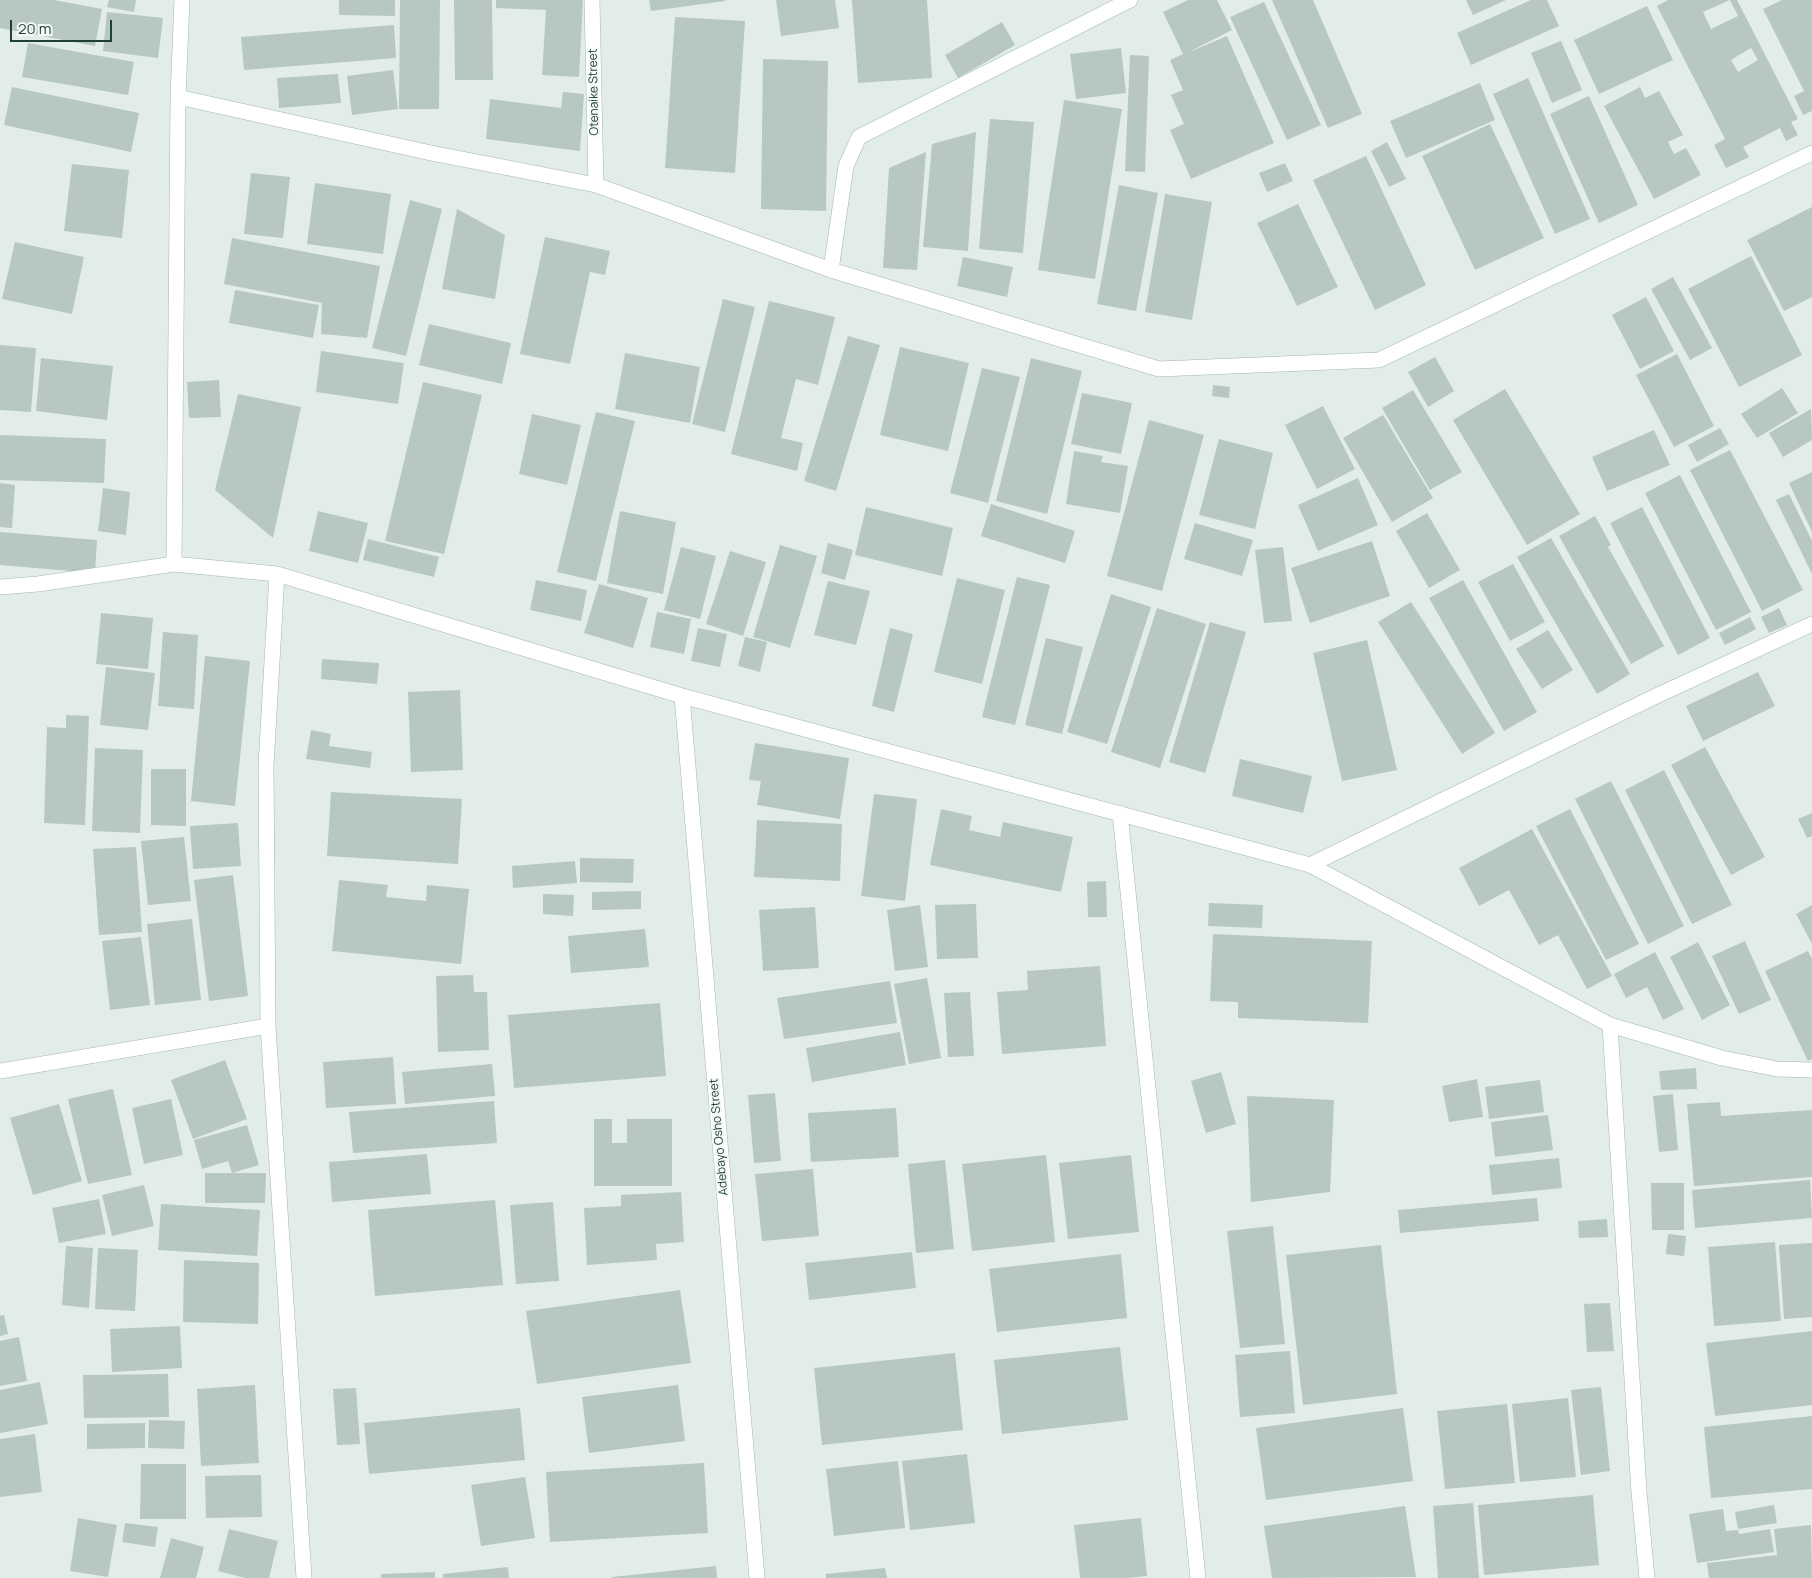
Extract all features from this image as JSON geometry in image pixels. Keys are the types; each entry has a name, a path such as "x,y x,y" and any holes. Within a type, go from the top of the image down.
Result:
{"street":[{"path":"174,564 178,97 182,0"},
{"name":"Otenaike Street","path":"592,0 596,185"},
{"path":"831,270 846,166 859,137 1130,0"},
{"path":"178,97 431,153 596,185 831,270 1159,369 1379,360 1812,153"},
{"path":"0,587 38,584 174,564 277,574 682,696 1310,865 1610,1025 1722,1058 1777,1069 1812,1070"},
{"path":"277,574 266,766 268,1026 304,1578"},
{"path":"1310,865 1654,697 1812,624"},
{"name":"Adebayo Osho Street","path":"682,696 756,1578"},
{"path":"1120,813 1198,1578"},
{"path":"1610,1025 1639,1492 1647,1578"},
{"path":"0,1071 268,1026"}],"building":[{"path":"0,0 54,0 102,9 95,46 0,28"},
{"path":"109,0 136,0 134,12 107,7"},
{"path":"339,0 395,0 395,16 339,15"},
{"path":"400,0 440,0 439,109 399,109"},
{"path":"454,0 492,0 493,80 455,80"},
{"path":"496,0 583,0 579,77 542,75 546,10 496,8"},
{"path":"649,0 725,0 725,1 651,11"},
{"path":"776,0 835,0 839,28 781,36"},
{"path":"852,0 927,0 932,78 858,83"},
{"path":"1188,0 1217,0 1232,30 1187,53 1227,36 1274,143 1191,179 1170,130 1184,124 1171,95 1183,90 1170,60 1183,54 1163,12"},
{"path":"1272,0 1313,0 1362,114 1328,128"},
{"path":"1466,0 1506,0 1473,15"},
{"path":"1531,0 1547,0 1559,26 1471,65 1457,33"},
{"path":"1668,0 1730,0 1737,0 1798,119 1791,122 1798,135 1786,141 1780,128 1743,147 1749,157 1726,168 1714,145 1725,139 1657,6","holes":["1730,0 1738,16 1711,29 1703,12","1751,48 1758,60 1738,72 1731,60"]},
{"path":"1782,0 1812,0 1812,111 1803,115 1794,96 1804,91 1763,9"},
{"path":"1264,2 1321,125 1287,140 1230,17"},
{"path":"1647,6 1673,60 1599,94 1574,40"},
{"path":"107,12 163,18 158,58 103,51"},
{"path":"675,17 745,21 735,173 665,168"},
{"path":"1002,22 1015,45 958,78 945,55"},
{"path":"394,25 396,58 244,70 241,37"},
{"path":"1561,41 1582,90 1552,103 1531,53"},
{"path":"28,43 134,62 128,95 22,77"},
{"path":"1121,48 1126,93 1076,99 1070,54"},
{"path":"1130,55 1149,56 1145,172 1125,171"},
{"path":"763,59 828,61 826,211 761,209"},
{"path":"393,70 398,109 352,115 347,76"},
{"path":"338,74 341,103 279,108 277,78"},
{"path":"1528,78 1590,219 1555,234 1493,94"},
{"path":"1480,83 1495,120 1406,158 1390,121"},
{"path":"12,87 139,113 131,152 4,125"},
{"path":"1640,87 1645,98 1659,91 1683,135 1668,142 1674,154 1686,148 1701,175 1654,199 1604,106"},
{"path":"563,92 584,94 580,151 486,139 490,99 561,108"},
{"path":"1589,96 1638,205 1599,223 1550,114"},
{"path":"1064,100 1122,109 1095,279 1038,270"},
{"path":"990,119 1034,122 1023,253 979,249"},
{"path":"1490,124 1544,238 1475,270 1422,156"},
{"path":"976,132 968,251 923,247 932,144"},
{"path":"1387,142 1406,179 1389,187 1371,151"},
{"path":"926,152 917,270 883,268 889,168"},
{"path":"1366,156 1426,285 1375,310 1313,180"},
{"path":"1285,163 1293,181 1267,192 1259,173"},
{"path":"72,164 129,170 122,238 64,231"},
{"path":"251,173 290,177 283,238 244,234"},
{"path":"315,183 391,194 383,254 307,244"},
{"path":"1119,185 1158,193 1136,311 1097,304"},
{"path":"1165,194 1212,202 1192,320 1145,312"},
{"path":"410,200 442,209 406,356 372,348"},
{"path":"1298,204 1338,287 1297,306 1257,223"},
{"path":"1812,207 1812,297 1784,311 1747,240"},
{"path":"457,209 505,235 495,299 442,289"},
{"path":"545,237 610,251 605,275 590,272 570,364 520,354"},
{"path":"232,238 380,266 367,338 321,334 322,303 224,284"},
{"path":"15,242 84,257 72,314 2,299"},
{"path":"1751,256 1802,355 1739,387 1688,289"},
{"path":"963,257 1013,267 1007,297 957,286"},
{"path":"1673,277 1712,348 1690,360 1651,289"},
{"path":"235,290 319,305 313,338 229,323"},
{"path":"1646,297 1674,351 1640,369 1612,315"},
{"path":"723,299 755,307 725,432 692,424"},
{"path":"769,301 835,317 818,385 796,379 781,438 803,443 797,471 731,454"},
{"path":"429,324 511,343 502,384 419,365"},
{"path":"848,336 880,345 836,491 804,481"},
{"path":"0,345 36,348 31,412 0,410"},
{"path":"900,347 969,363 948,451 880,435"},
{"path":"321,351 404,363 398,404 316,392"},
{"path":"625,353 700,367 690,423 615,409"},
{"path":"1677,354 1714,426 1674,447 1636,375"},
{"path":"1435,357 1454,391 1428,407 1408,372"},
{"path":"41,358 113,366 107,420 36,411"},
{"path":"1031,358 1082,371 1047,514 996,501"},
{"path":"982,368 1020,377 988,503 950,493"},
{"path":"219,380 221,417 189,418 187,382"},
{"path":"423,382 482,395 444,554 385,541"},
{"path":"1213,385 1230,387 1229,398 1212,396"},
{"path":"1782,388 1798,413 1757,438 1741,414"},
{"path":"1505,389 1580,514 1527,545 1453,420"},
{"path":"1413,390 1462,472 1430,490 1382,408"},
{"path":"1082,393 1132,403 1121,454 1071,444"},
{"path":"238,394 301,407 273,538 215,490"},
{"path":"1323,406 1355,469 1317,489 1285,425"},
{"path":"1811,409 1812,440 1783,457 1769,433"},
{"path":"596,412 635,421 596,581 557,572"},
{"path":"532,414 581,425 567,485 519,474"},
{"path":"1383,415 1433,498 1392,522 1343,438"},
{"path":"1149,420 1204,435 1162,591 1107,576"},
{"path":"1720,428 1729,444 1697,462 1688,445"},
{"path":"1654,430 1670,465 1607,491 1592,457"},
{"path":"0,435 106,439 104,483 0,480"},
{"path":"1219,439 1273,453 1255,529 1199,515"},
{"path":"1730,450 1803,590 1762,611 1690,470"},
{"path":"1074,451 1103,456 1101,462 1128,466 1120,513 1066,504"},
{"path":"1812,472 1812,532 1789,483"},
{"path":"1680,475 1751,612 1716,630 1645,493"},
{"path":"1358,478 1378,525 1318,551 1298,505"},
{"path":"0,483 15,485 12,528 0,527"},
{"path":"103,488 130,492 126,535 98,531"},
{"path":"1789,494 1812,541 1812,574 1776,500"},
{"path":"991,504 1075,531 1065,563 981,536"},
{"path":"866,507 953,528 942,576 855,555"},
{"path":"1642,507 1710,638 1678,655 1610,523"},
{"path":"318,511 368,523 358,563 309,551"},
{"path":"620,511 676,522 663,594 607,583"},
{"path":"1427,513 1460,570 1429,588 1396,531"},
{"path":"1595,516 1611,545 1608,547 1664,646 1631,664 1559,536"},
{"path":"1195,523 1253,540 1242,576 1184,559"},
{"path":"0,532 97,540 95,573 0,565"},
{"path":"1551,538 1630,674 1597,694 1517,557"},
{"path":"368,539 439,557 434,577 363,560"},
{"path":"1372,541 1390,596 1310,623 1291,568"},
{"path":"828,543 853,550 845,580 821,573"},
{"path":"780,545 817,556 790,648 753,637"},
{"path":"681,547 716,556 700,619 664,610"},
{"path":"1283,547 1292,621 1264,623 1255,550"},
{"path":"730,551 766,562 743,636 706,624"},
{"path":"1513,564 1545,622 1510,641 1478,582"},
{"path":"1017,577 1050,585 1015,725 982,717"},
{"path":"957,578 1005,590 982,684 934,672"},
{"path":"536,580 587,590 581,621 530,610"},
{"path":"1463,580 1537,712 1504,731 1429,598"},
{"path":"828,581 870,591 856,645 814,635"},
{"path":"599,584 648,598 633,648 584,633"},
{"path":"1111,594 1151,607 1107,744 1067,732"},
{"path":"1411,602 1495,733 1462,754 1378,622"},
{"path":"1157,608 1206,624 1160,768 1111,752"},
{"path":"1779,608 1787,625 1769,633 1761,617"},
{"path":"657,612 691,619 684,654 650,647"},
{"path":"101,613 153,618 148,669 96,664"},
{"path":"1750,617 1756,629 1725,645 1719,633"},
{"path":"1210,622 1246,632 1205,773 1169,762"},
{"path":"698,628 727,634 720,667 691,661"},
{"path":"890,628 913,634 894,712 872,706"},
{"path":"1548,630 1573,670 1542,689 1516,649"},
{"path":"163,632 198,635 194,709 158,706"},
{"path":"745,637 767,642 760,672 738,666"},
{"path":"1046,638 1083,647 1062,734 1025,725"},
{"path":"1367,640 1397,770 1342,781 1313,653"},
{"path":"205,656 250,661 235,806 191,801"},
{"path":"322,659 379,663 377,684 321,679"},
{"path":"106,667 155,673 148,730 100,725"},
{"path":"1758,672 1775,706 1703,741 1686,706"},
{"path":"460,690 463,770 411,772 408,692"},
{"path":"66,715 89,716 85,825 44,823 47,727 66,728"},
{"path":"311,730 331,734 329,746 372,752 370,768 306,759"},
{"path":"755,743 849,758 840,819 757,805 761,781 749,780"},
{"path":"1705,747 1765,857 1731,875 1671,765"},
{"path":"95,748 143,750 140,833 92,831"},
{"path":"1240,759 1312,776 1303,813 1232,796"},
{"path":"151,769 186,769 186,826 151,825"},
{"path":"1664,770 1732,905 1692,924 1625,790"},
{"path":"1611,781 1684,926 1648,944 1575,799"},
{"path":"331,792 462,799 458,864 327,856"},
{"path":"874,794 917,799 905,901 861,896"},
{"path":"941,809 972,816 969,830 1000,837 1003,822 1073,837 1061,892 930,865"},
{"path":"1570,809 1639,944 1606,960 1536,826"},
{"path":"1812,813 1812,836 1807,838 1798,819"},
{"path":"757,820 842,824 840,881 754,877"},
{"path":"238,823 241,866 193,869 190,826"},
{"path":"1532,829 1612,976 1587,989 1558,935 1539,945 1509,890 1479,906 1459,868"},
{"path":"184,837 191,901 148,905 141,841"},
{"path":"136,847 142,932 99,935 93,849"},
{"path":"580,858 634,859 633,883 580,882"},
{"path":"575,861 577,883 513,888 512,866"},
{"path":"233,875 248,996 209,1001 194,880"},
{"path":"339,880 388,885 386,897 426,901 427,885 469,889 461,964 332,951"},
{"path":"1106,881 1107,917 1088,917 1087,882"},
{"path":"641,891 641,909 592,910 592,892"},
{"path":"543,894 574,895 573,916 543,914"},
{"path":"1209,903 1263,905 1262,928 1208,926"},
{"path":"976,904 978,958 937,959 935,905"},
{"path":"920,905 928,967 895,971 887,910"},
{"path":"1812,905 1812,944 1796,914"},
{"path":"815,907 819,968 763,971 759,910"},
{"path":"192,919 201,1000 155,1005 147,924"},
{"path":"645,929 649,967 571,973 568,936"},
{"path":"1213,934 1372,941 1368,1023 1238,1018 1238,1002 1210,1001"},
{"path":"141,937 150,1005 110,1010 102,941"},
{"path":"1745,941 1771,1000 1739,1014 1712,956"},
{"path":"1698,942 1730,1005 1702,1020 1670,957"},
{"path":"1808,951 1812,959 1812,1059 1808,1061 1765,971"},
{"path":"1655,952 1684,1009 1663,1020 1647,987 1626,998 1614,974"},
{"path":"1100,966 1106,1046 1002,1054 997,992 1028,990 1027,971"},
{"path":"473,975 474,992 487,992 489,1050 438,1052 436,976"},
{"path":"927,978 941,1058 909,1064 894,984"},
{"path":"890,981 897,1023 784,1039 777,998"},
{"path":"970,992 974,1056 948,1057 944,993"},
{"path":"660,1003 666,1076 514,1088 508,1015"},
{"path":"900,1032 906,1065 812,1082 806,1048"},
{"path":"393,1057 396,1104 326,1108 323,1062"},
{"path":"225,1060 247,1119 193,1139 171,1080"},
{"path":"492,1064 495,1096 405,1104 402,1072"},
{"path":"1696,1068 1697,1089 1661,1090 1659,1071"},
{"path":"1221,1072 1236,1124 1206,1133 1191,1081"},
{"path":"1477,1079 1483,1117 1449,1122 1442,1086"},
{"path":"1540,1080 1544,1112 1489,1119 1485,1087"},
{"path":"113,1089 132,1175 88,1184 68,1099"},
{"path":"775,1093 781,1161 754,1163 748,1095"},
{"path":"1673,1094 1678,1150 1659,1152 1653,1096"},
{"path":"1247,1096 1334,1100 1330,1192 1251,1202"},
{"path":"171,1099 183,1155 144,1164 132,1108"},
{"path":"494,1101 497,1143 353,1153 349,1112"},
{"path":"1720,1102 1721,1116 1812,1110 1812,1177 1694,1186 1687,1104"},
{"path":"59,1104 82,1181 33,1195 10,1118"},
{"path":"896,1108 899,1157 811,1162 808,1113"},
{"path":"1548,1115 1553,1150 1495,1157 1491,1122"},
{"path":"594,1119 612,1119 612,1143 627,1143 627,1119 672,1119 672,1186 594,1186"},
{"path":"247,1125 259,1165 232,1173 228,1161 202,1169 194,1140"},
{"path":"427,1154 431,1194 332,1202 329,1162"},
{"path":"1046,1155 1055,1242 972,1251 962,1164"},
{"path":"1131,1155 1139,1232 1068,1239 1059,1163"},
{"path":"1559,1158 1562,1188 1492,1195 1489,1165"},
{"path":"945,1160 954,1249 916,1253 908,1164"},
{"path":"813,1169 819,1236 762,1241 755,1174"},
{"path":"205,1173 266,1173 265,1203 205,1203"},
{"path":"1810,1180 1812,1218 1695,1228 1692,1190"},
{"path":"1651,1183 1684,1183 1684,1230 1652,1230"},
{"path":"144,1185 154,1226 112,1236 102,1195"},
{"path":"681,1192 684,1242 656,1244 657,1260 587,1265 584,1208 621,1206 621,1195"},
{"path":"1537,1198 1539,1221 1400,1233 1398,1210"},
{"path":"99,1199 106,1234 59,1243 52,1208"},
{"path":"495,1200 503,1285 375,1296 368,1210"},
{"path":"553,1202 559,1281 516,1284 510,1205"},
{"path":"161,1204 260,1210 257,1256 158,1250"},
{"path":"1607,1219 1608,1237 1579,1238 1578,1221"},
{"path":"1273,1226 1285,1344 1240,1348 1227,1231"},
{"path":"1668,1234 1686,1236 1684,1256 1666,1254"},
{"path":"1775,1242 1781,1321 1714,1326 1708,1247"},
{"path":"1812,1243 1812,1317 1784,1319 1779,1245"},
{"path":"1381,1245 1397,1394 1303,1405 1286,1255"},
{"path":"66,1246 93,1248 89,1308 62,1305"},
{"path":"98,1248 138,1250 135,1311 95,1309"},
{"path":"912,1252 916,1288 809,1300 805,1263"},
{"path":"1121,1254 1127,1318 997,1332 989,1269"},
{"path":"184,1260 259,1263 258,1324 183,1322"},
{"path":"680,1290 691,1363 537,1384 526,1311"},
{"path":"1610,1303 1614,1351 1587,1352 1584,1304"},
{"path":"4,1315 8,1334 0,1336 0,1316"},
{"path":"180,1326 182,1368 112,1372 110,1329"},
{"path":"1812,1331 1812,1405 1715,1416 1706,1343"},
{"path":"19,1337 27,1381 0,1386 0,1341"},
{"path":"1120,1347 1128,1420 1002,1434 994,1360"},
{"path":"1290,1351 1295,1413 1240,1417 1235,1355"},
{"path":"955,1353 963,1430 822,1445 814,1368"},
{"path":"168,1374 169,1417 84,1418 83,1375"},
{"path":"40,1382 48,1424 0,1433 0,1390"},
{"path":"255,1385 259,1463 201,1466 197,1389"},
{"path":"678,1385 685,1441 589,1453 582,1397"},
{"path":"1601,1387 1610,1471 1581,1475 1571,1390"},
{"path":"356,1388 360,1444 337,1445 333,1389"},
{"path":"1568,1398 1576,1477 1520,1482 1512,1404"},
{"path":"1507,1404 1515,1483 1445,1489 1437,1411"},
{"path":"520,1408 525,1460 369,1474 364,1423"},
{"path":"1403,1408 1413,1481 1266,1500 1256,1428"},
{"path":"1812,1416 1812,1489 1711,1498 1704,1427"},
{"path":"149,1420 185,1421 184,1449 148,1448"},
{"path":"145,1423 145,1448 87,1449 87,1424"},
{"path":"35,1434 42,1492 0,1497 0,1439"},
{"path":"967,1454 975,1523 910,1530 902,1461"},
{"path":"898,1461 905,1528 834,1536 826,1469"},
{"path":"704,1463 708,1533 550,1542 546,1472"},
{"path":"141,1464 186,1464 186,1519 140,1519"},
{"path":"261,1475 262,1517 206,1518 205,1476"},
{"path":"525,1477 535,1538 481,1546 471,1485"},
{"path":"1593,1495 1599,1565 1484,1575 1478,1505"},
{"path":"1473,1503 1479,1578 1438,1578 1433,1506"},
{"path":"1774,1505 1777,1523 1738,1529 1735,1512"},
{"path":"1405,1506 1416,1577 1272,1578 1264,1526"},
{"path":"1723,1509 1726,1531 1738,1530 1739,1534 1770,1529 1774,1552 1697,1563 1689,1514"},
{"path":"78,1518 117,1525 108,1577 70,1571"},
{"path":"1141,1518 1147,1576 1080,1578 1074,1525"},
{"path":"125,1523 158,1527 155,1547 122,1542"},
{"path":"1811,1525 1812,1578 1709,1578 1707,1563 1777,1555 1774,1529"},
{"path":"229,1529 278,1541 269,1578 245,1578 218,1571"},
{"path":"171,1538 204,1547 196,1578 160,1578"},
{"path":"716,1566 717,1578 612,1578 612,1577"},
{"path":"508,1567 509,1578 443,1578 443,1574"},
{"path":"885,1568 887,1578 826,1578 826,1574"},
{"path":"435,1572 435,1578 381,1578 381,1574"}]}
